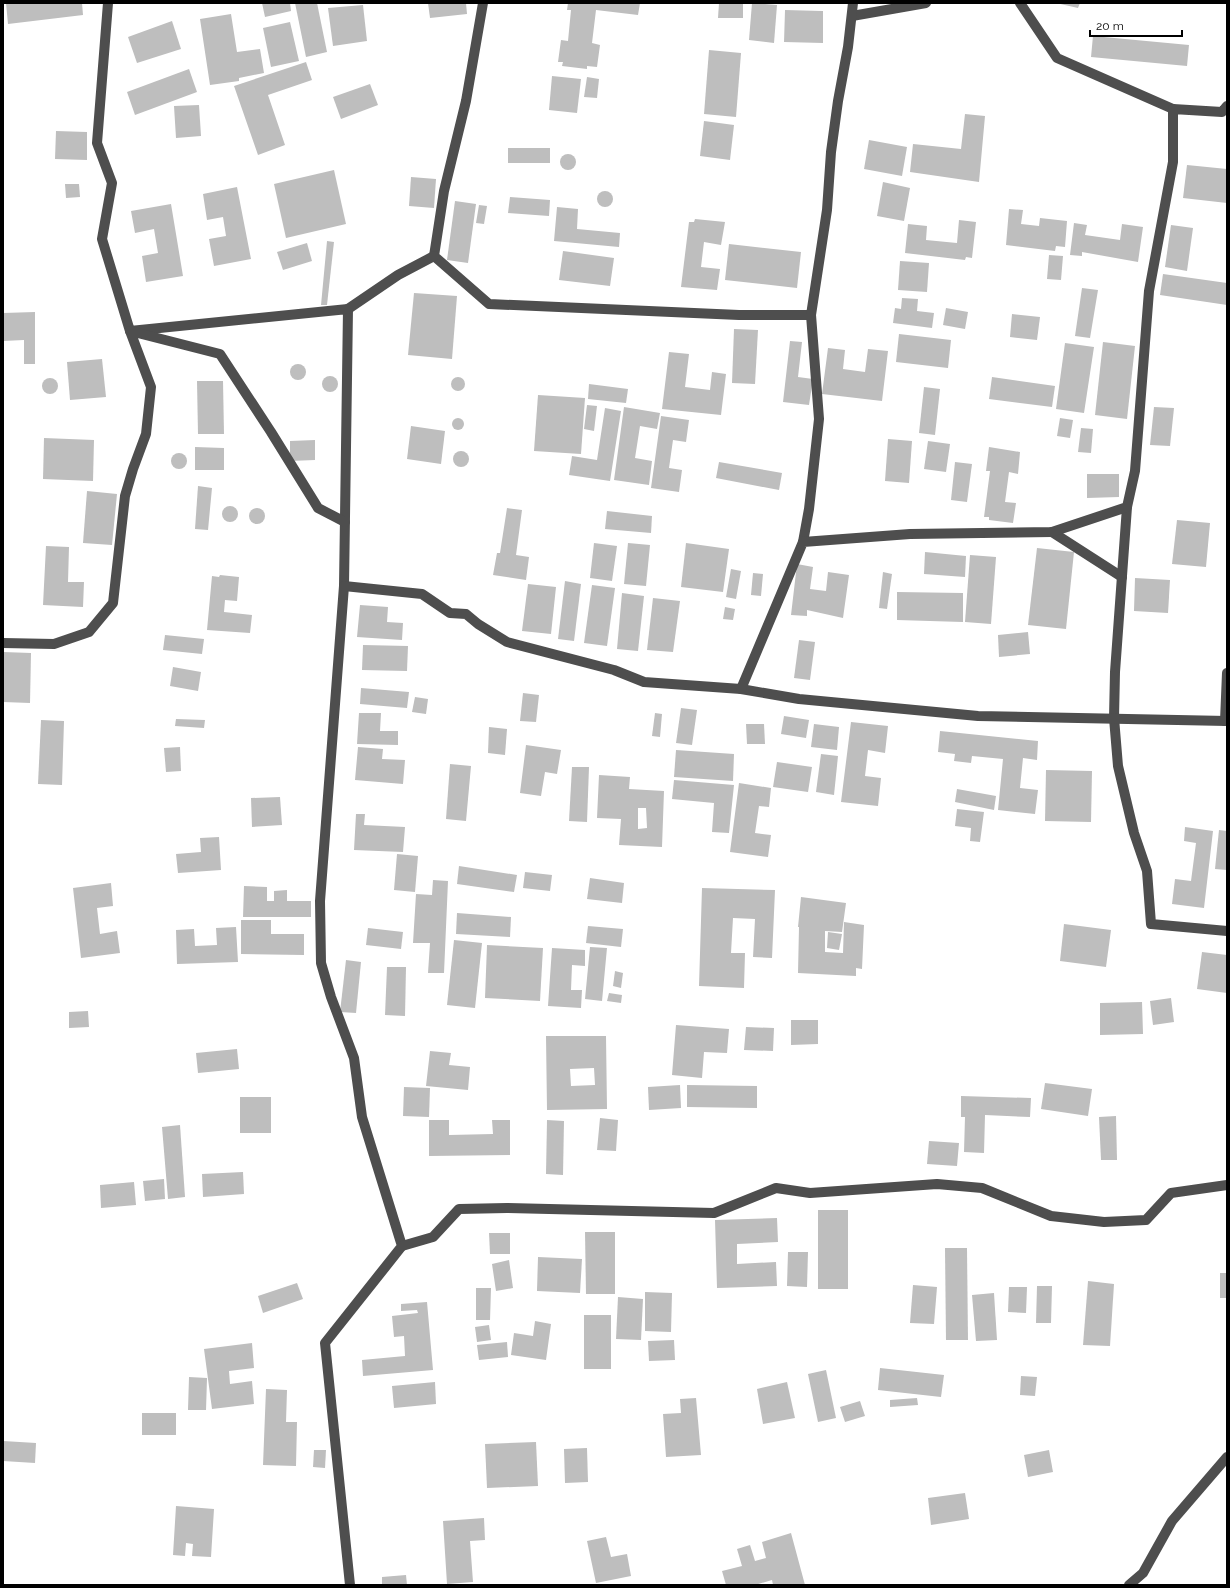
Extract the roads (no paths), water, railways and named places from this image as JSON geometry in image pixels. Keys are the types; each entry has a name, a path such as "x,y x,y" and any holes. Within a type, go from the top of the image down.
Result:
{"street":[{"path":"3,643 54,644 90,632 113,603 125,496 146,434 151,387 130,331 102,239 112,183 97,143 108,3"},
{"path":"434,256 444,191 466,101 483,3"},
{"path":"742,689 803,542 809,509 819,419 811,315 827,210 832,145 853,3"},
{"path":"852,16 926,3"},
{"path":"1020,3 1057,58 1172,109 1222,112 1227,106"},
{"path":"1172,109 1173,162 1149,291 1135,471 1127,507 1114,672 1114,718 1118,766 1134,833 1147,871 1151,924 1227,931"},
{"path":"130,331 348,308 398,275 434,256"},
{"path":"434,256 489,304 739,315 811,315"},
{"path":"348,308 344,586 320,901 321,963 331,997 354,1058 362,1117 402,1246"},
{"path":"130,331 220,354 318,508 345,522"},
{"path":"803,542 910,534 1052,532 1127,507"},
{"path":"1052,532 1122,578"},
{"path":"344,586 422,594 450,614 466,614 478,624 507,642 614,670 644,682 742,689 799,698 978,716 1226,721 1227,673"},
{"path":"350,1585 325,1343 402,1246 433,1237 459,1209 507,1208 714,1213 776,1188 810,1193 937,1184 982,1188 1052,1216 1104,1222 1146,1220 1171,1193 1227,1185"},
{"path":"1129,1585 1143,1573 1172,1521 1227,1457"}]}
